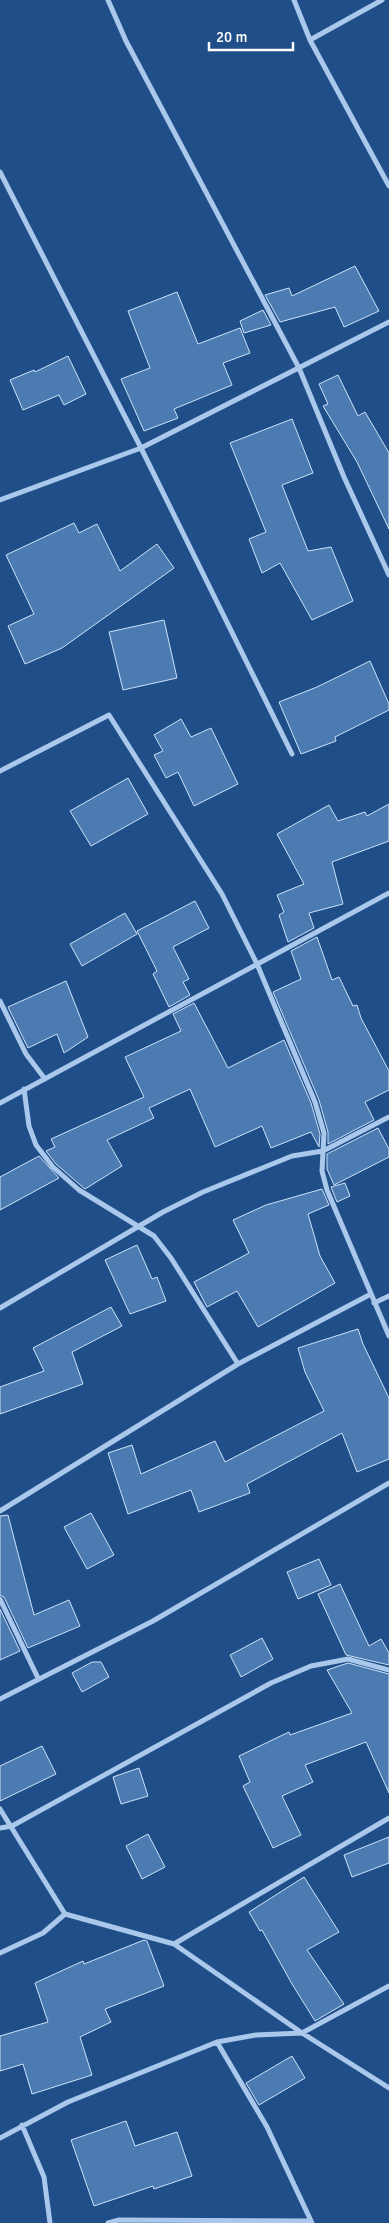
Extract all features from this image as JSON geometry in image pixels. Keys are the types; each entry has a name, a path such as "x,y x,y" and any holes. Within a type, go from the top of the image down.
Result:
{"street":[{"path":"108,0 126,41 299,368 344,477 389,575"},
{"path":"294,0 310,40 389,186"},
{"path":"310,40 382,0"},
{"path":"0,172 141,448 292,754"},
{"path":"0,500 141,448 389,322"},
{"path":"0,771 109,714 222,894 257,964 315,1102 324,1133 322,1172 327,1190 389,1336"},
{"path":"0,1103 389,893"},
{"path":"0,1002 26,1054 45,1078"},
{"path":"24,1089 28,1126 36,1145 48,1160 79,1190 154,1236 171,1258 238,1364"},
{"path":"0,1308 139,1226 203,1192 292,1156 323,1150 389,1117"},
{"path":"0,1511 238,1364 371,1294"},
{"path":"374,1303 389,1296"},
{"path":"0,1699 153,1621 389,1483"},
{"path":"0,1599 38,1678"},
{"path":"0,1828 12,1826 271,1683 311,1666 348,1660 389,1670"},
{"path":"0,1809 65,1914 174,1944 302,2033 389,2088"},
{"path":"174,1944 389,1818"},
{"path":"0,1953 43,1933 65,1914"},
{"path":"0,2138 22,2124 68,2102 217,2042 256,2034 302,2033 389,1986"},
{"path":"108,2223 118,2220 311,2222 267,2127 217,2042"},
{"path":"22,2124 44,2177 50,2223"}],"building":[{"path":"355,266 379,311 344,327 335,307 280,322 265,295 289,288 292,296"},
{"path":"177,292 198,344 240,328 250,353 223,363 232,385 174,409 178,418 144,431 121,379 150,368 128,311"},
{"path":"263,310 271,325 244,333 240,321"},
{"path":"68,356 86,394 64,405 59,395 23,410 10,380 34,370 35,372"},
{"path":"338,375 358,416 365,412 389,453 389,529 357,462 323,406 328,404 319,384"},
{"path":"292,419 313,473 282,485 308,551 331,547 353,601 312,620 280,563 262,573 249,539 266,532 230,443"},
{"path":"74,523 79,533 97,524 120,571 157,544 174,568 62,648 25,664 8,626 34,614 6,555"},
{"path":"164,620 177,678 123,690 109,632"},
{"path":"370,661 389,704 389,710 335,737 336,741 301,754 279,702 317,687"},
{"path":"181,719 191,737 211,728 238,784 194,806 178,772 166,778 154,755 163,751 154,735"},
{"path":"128,778 148,814 91,846 70,811"},
{"path":"389,804 389,841 332,862 343,904 309,913 314,928 288,942 279,915 284,912 277,895 304,884 277,834 329,805 338,821 365,812 367,816"},
{"path":"195,901 209,928 173,947 189,979 183,982 190,995 169,1007 153,974 157,971 137,931"},
{"path":"125,913 137,934 82,966 70,944"},
{"path":"317,937 332,980 339,977 353,1006 357,1005 361,1018 389,1071 389,1090 365,1102 374,1120 328,1144 328,1132 319,1100 273,992 301,979 291,951"},
{"path":"66,981 88,1037 64,1053 57,1034 28,1048 8,1007"},
{"path":"194,1003 228,1068 284,1040 311,1103 320,1134 319,1147 311,1132 271,1148 262,1126 215,1147 190,1089 149,1108 154,1118 107,1140 122,1166 85,1189 56,1164 46,1151 55,1147 51,1139 144,1097 125,1057 181,1031 173,1014"},
{"path":"378,1128 389,1149 389,1157 334,1185 327,1169 327,1154"},
{"path":"39,1156 59,1178 0,1210 0,1177"},
{"path":"345,1183 350,1196 337,1202 331,1187"},
{"path":"322,1189 329,1205 308,1214 320,1256 335,1283 258,1327 237,1291 207,1307 194,1282 249,1253 233,1220 266,1205"},
{"path":"137,1245 152,1279 157,1277 166,1301 130,1314 105,1260"},
{"path":"111,1307 122,1326 72,1352 83,1384 0,1414 0,1387 44,1371 33,1348"},
{"path":"358,1329 363,1344 389,1398 389,1459 357,1472 342,1433 247,1484 250,1493 199,1512 191,1490 128,1514 108,1453 132,1445 141,1474 215,1441 225,1462 324,1411 305,1372 298,1348"},
{"path":"91,1513 114,1555 87,1569 64,1527"},
{"path":"8,1515 34,1615 69,1600 80,1626 28,1648 4,1597 0,1595 0,1516"},
{"path":"319,1559 331,1585 298,1599 287,1572"},
{"path":"340,1584 369,1646 381,1639 389,1653 389,1665 346,1655 318,1594"},
{"path":"0,1609 20,1651 0,1660"},
{"path":"262,1638 273,1659 241,1677 230,1655"},
{"path":"92,1662 101,1662 109,1677 82,1692 72,1673"},
{"path":"348,1663 389,1674 389,1793 366,1742 305,1765 313,1782 282,1796 301,1835 273,1848 243,1786 250,1782 239,1756 289,1732 290,1735 352,1713 327,1670"},
{"path":"42,1746 56,1774 0,1801 0,1766"},
{"path":"139,1768 148,1796 121,1804 113,1777"},
{"path":"148,1834 165,1867 142,1879 126,1846"},
{"path":"389,1837 389,1863 352,1877 344,1855"},
{"path":"304,1877 339,1932 307,1950 344,2004 315,2021 262,1930 260,1931 249,1912"},
{"path":"144,1940 147,1941 164,1986 105,2009 111,2022 80,2037 92,2075 32,2094 23,2064 0,2071 0,2036 48,2022 35,1983 83,1961 84,1964"},
{"path":"292,2056 305,2078 259,2105 246,2083"},
{"path":"126,2121 135,2146 177,2132 192,2176 154,2189 153,2186 94,2206 71,2140"}]}
